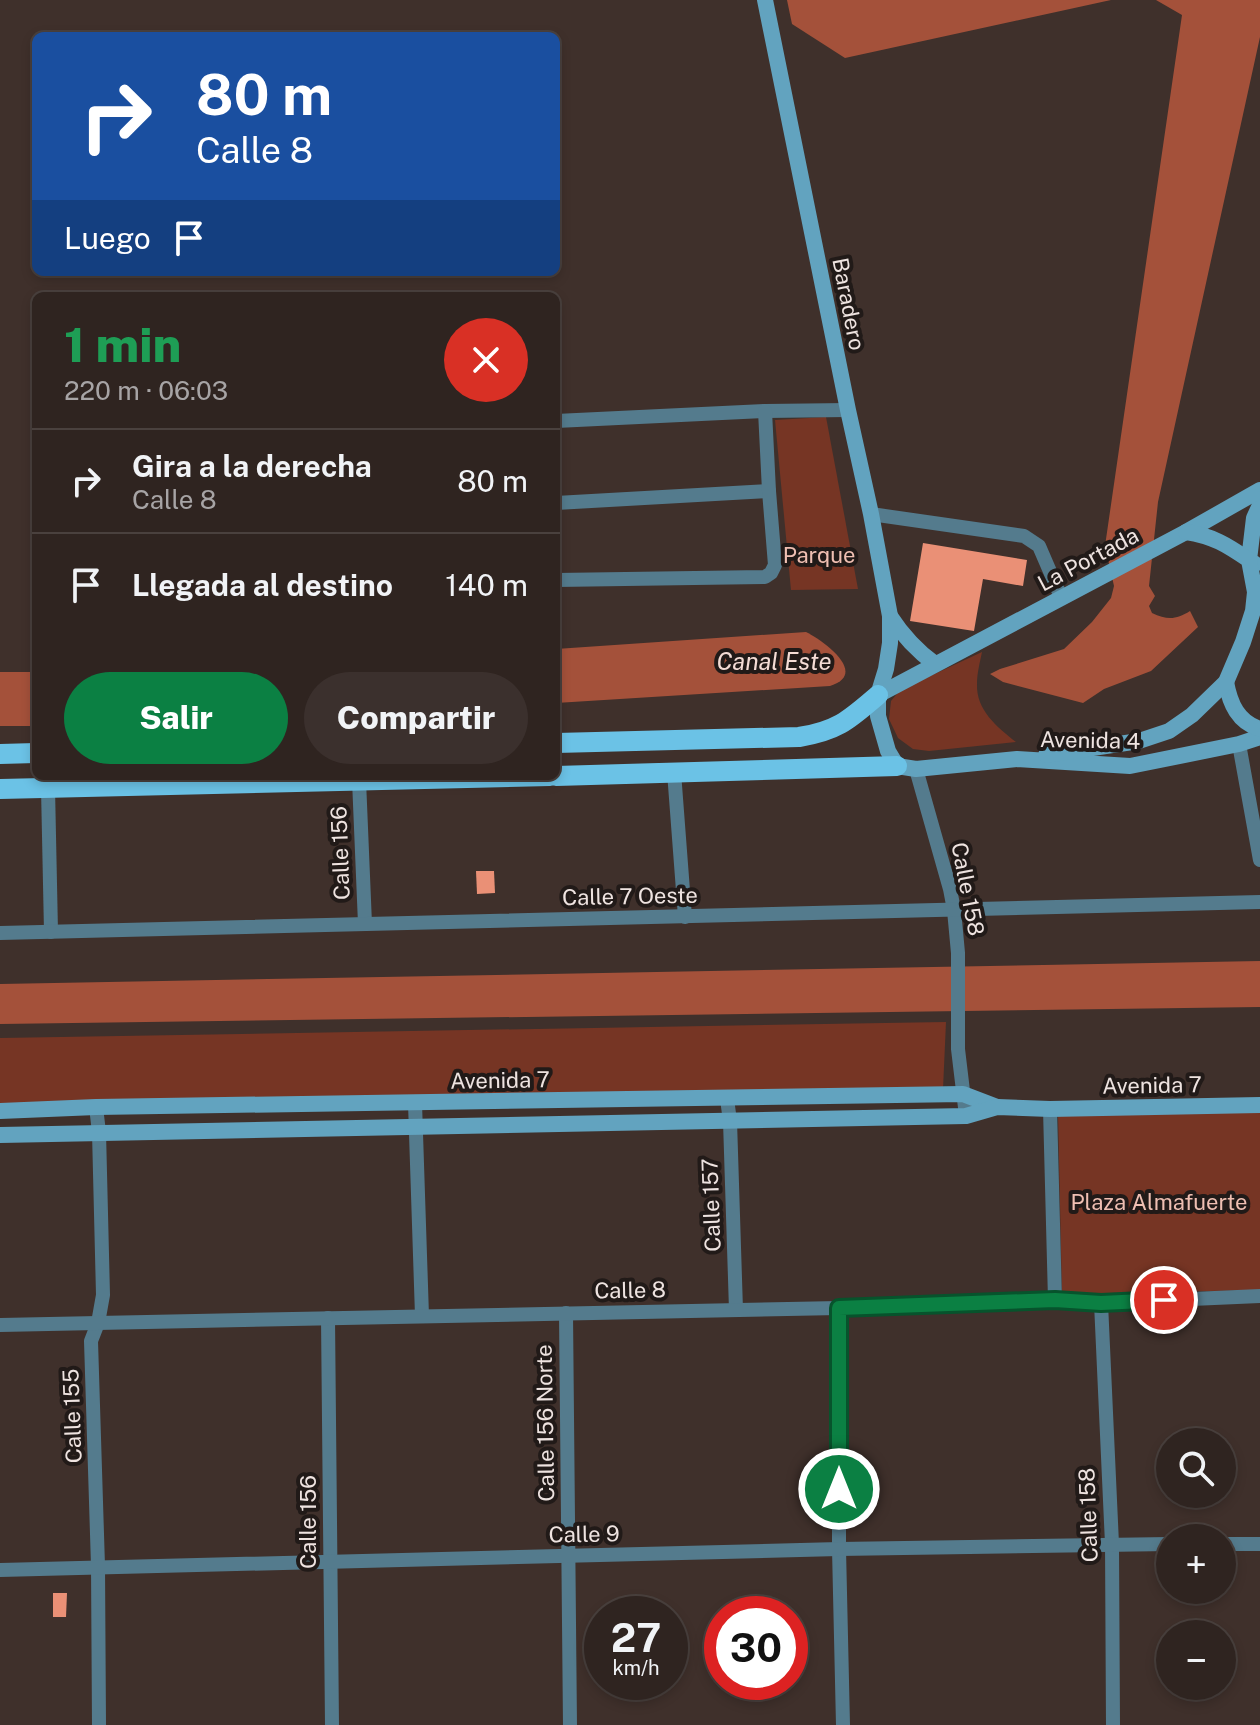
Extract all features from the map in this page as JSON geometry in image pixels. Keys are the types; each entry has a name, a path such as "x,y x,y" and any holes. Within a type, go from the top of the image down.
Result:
{"main road":[{"name":"Baradero","path":"765,0 890,616 888,656 878,695"},
{"name":"La Portada","path":"878,695 1260,490"},
{"path":"1017,759 1139,741 1169,731 1192,715 1226,682 1253,611 1254,518 1260,505"},
{"path":"1186,532 1206,535 1225,543 1254,563"},
{"name":"Baradero","path":"890,616 902,635 935,664"},
{"path":"1243,642 1260,633"},
{"path":"1226,682 1229,701 1240,717 1260,729"},
{"path":"560,743 799,737 836,728 878,695"},
{"path":"878,695 878,716 888,751 907,768"},
{"name":"Avenida 4","path":"907,768 1017,759 1130,766 1260,737"},
{"path":"0,754 32,753"},
{"path":"560,776 907,768"},
{"path":"0,789 359,780"},
{"name":"Avenida 7","path":"0,1111 963,1094 997,1107"},
{"name":"Avenida 7","path":"0,1135 966,1116 997,1107 1050,1109 1260,1105"}],"street":[{"path":"560,421 848,410"},
{"path":"560,580 765,577 771,573 775,565 765,411"},
{"path":"560,503 769,491"},
{"path":"871,514 1024,536 1039,546 1061,597"},
{"path":"1239,744 1260,860"},
{"name":"Calle 158","path":"907,768 950,889 954,910 958,953 958,1049 966,1116"},
{"path":"674,772 685,917"},
{"name":"Calle 156","path":"359,780 365,924"},
{"path":"48,788 51,932"},
{"name":"Calle 7 Oeste","path":"0,933 1260,902"},
{"name":"Calle 157","path":"727,1099 736,1310"},
{"path":"415,1103 422,1316"},
{"name":"Calle 155","path":"96,1107 103,1295 91,1341 99,1725"},
{"path":"1050,1109 1055,1300"},
{"name":"Calle 8","path":"0,1325 839,1308 1055,1300 1101,1303 1260,1296"},
{"name":"Calle 158","path":"1101,1303 1112,1544 1113,1725"},
{"path":"839,1308 843,1725"},
{"name":"Calle 156 Norte","path":"566,1313 570,1725"},
{"name":"Calle 156","path":"328,1318 332,1725"},
{"name":"Calle 9","path":"0,1570 1156,1544"},
{"path":"1236,1544 1260,1544"}],"green space":[{"name":"Parque","path":"826,417 858,589 791,590 775,420"},
{"path":"982,652 977,680 980,702 995,724 1016,742 929,751 913,749 898,738 889,719 891,701 900,690"},
{"path":"946,1022 943,1089 0,1107 0,1038"},
{"name":"Plaza Almafuerte","path":"1260,1111 1260,1290 1062,1294 1058,1114"}],"water":[{"path":"787,0 1111,0 845,58 792,24"},
{"path":"1156,0 1260,0 1260,37 1158,502 1149,586 1155,596 1149,606 1152,613 1171,618 1190,611 1198,627 1151,671 1104,689 1083,703 1003,682 990,674 1064,649 1092,622 1111,598 1114,586 1105,546 1182,15"},
{"name":"Canal Este","path":"806,632 832,650 844,666 845,674 841,681 830,686 560,703 560,649"},
{"path":"0,672 32,672 32,726 0,726"},
{"path":"1260,961 1260,1007 0,1024 0,984"}],"building":[{"path":"923,543 1027,560 1023,586 983,579 974,631 910,621"},
{"path":"476,871 494,871 495,893 477,894"},
{"path":"53,1593 67,1593 66,1617 53,1617"}],"route":[{"path":"839,1489 839,1308 1055,1300 1101,1303 1164,1300"}]}
